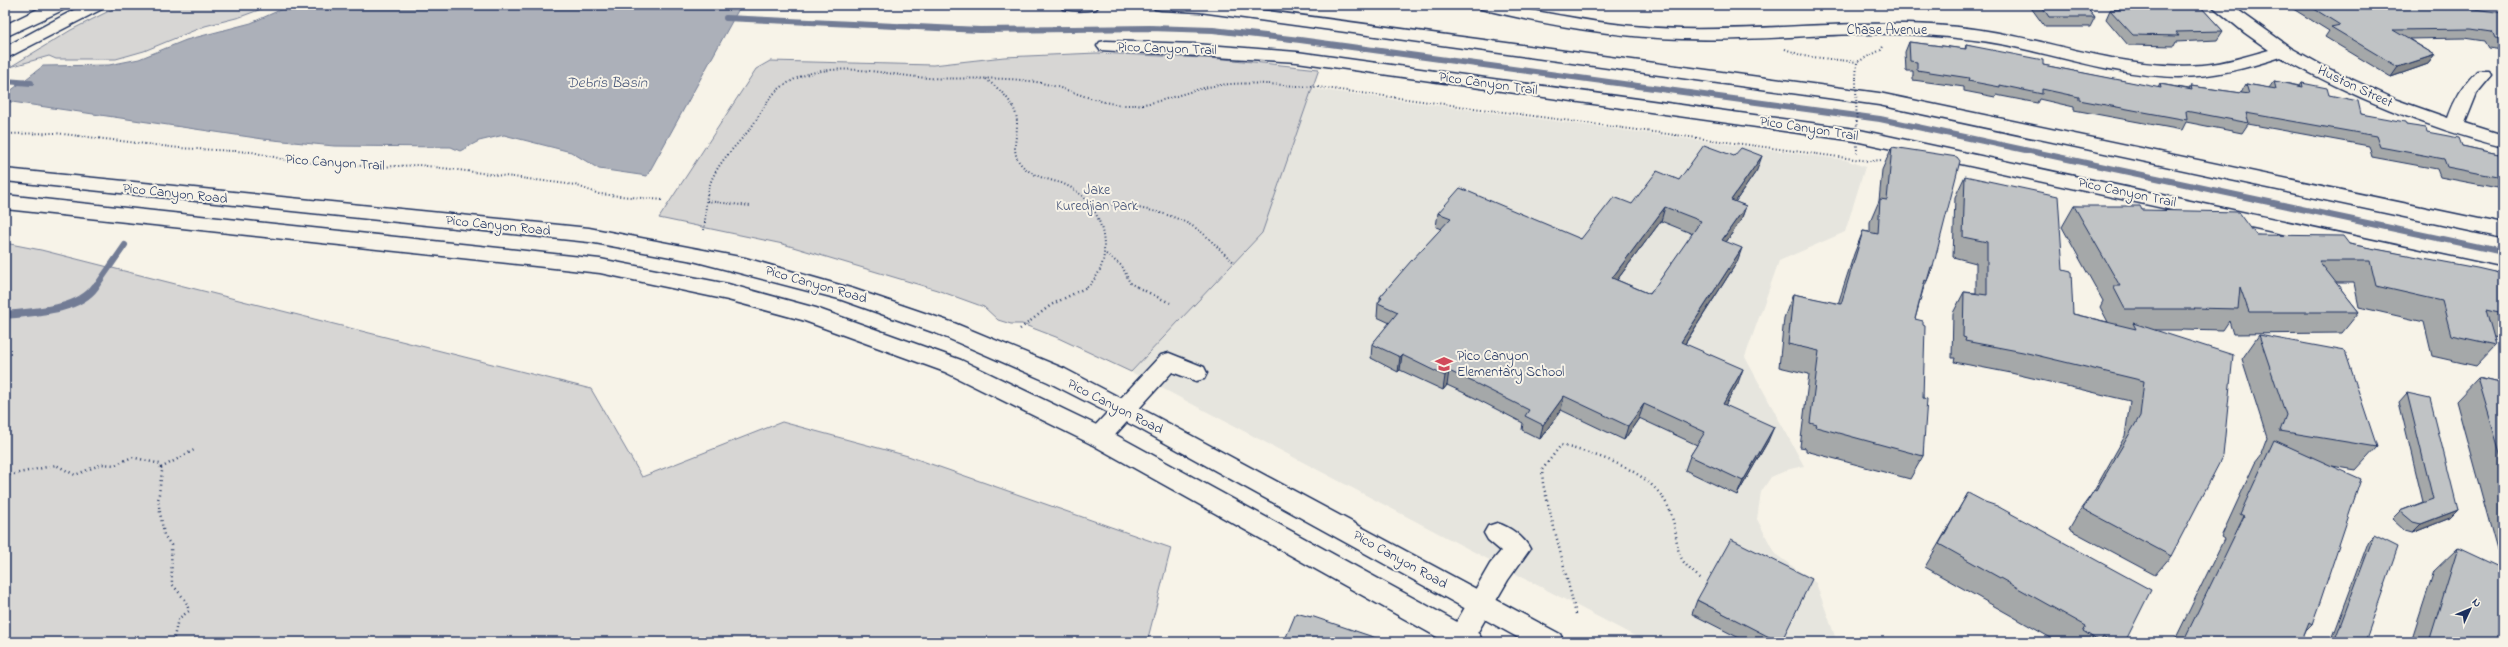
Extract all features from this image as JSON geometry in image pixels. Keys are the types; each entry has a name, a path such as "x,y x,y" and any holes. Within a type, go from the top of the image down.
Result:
{"main road":[{"path":"5,32 59,5"},
{"path":"5,54 96,5"},
{"path":"1069,5 1090,5"},
{"path":"1161,5 1200,7 1879,99 2503,231"},
{"name":"Chase Avenue","path":"1487,5 1556,20 1655,32 1710,34 1894,29 1955,32 2017,42 2093,62 2156,70 2208,70 2232,66 2282,51"},
{"name":"Huston Street","path":"2220,5 2241,23 2282,51 2345,85 2382,101 2454,127 2503,141"},
{"name":"Pico Canyon Trail","path":"1106,46 1195,49 1297,57 1855,135 2503,275"},
{"path":"2454,127 2463,98 2470,86 2483,75"},
{"name":"Pico Canyon Road","path":"5,175 40,180 589,235 691,254 772,272 849,294 923,320 1015,357 1124,410 1551,642"},
{"name":"Pico Canyon Road","path":"5,202 138,218 536,258 600,266 720,290 808,314 953,366 1099,437 1464,640"},
{"path":"1099,437 1168,361 1196,373"},
{"path":"1464,640 1481,604 1508,557 1517,549 1497,533"}],"path":[{"path":"1780,45 1794,55 1805,58 1837,57 1857,62 1881,50 1884,42"},
{"path":"704,230 707,201 713,175 760,118 768,100 778,89 795,79 840,70 897,73 922,78 986,79 1037,82 1109,103 1125,105 1158,102 1201,89 1222,85 1254,83 1317,87 1857,159 1857,62"},
{"path":"986,79 1001,91 1013,106 1018,120 1014,139 1015,152 1020,163 1033,173 1075,190 1090,203 1096,212 1104,234 1106,254 1098,273 1089,284 1081,291 1033,316 1020,329"},
{"name":"Pico Canyon Trail","path":"5,134 55,133 179,148 252,152 291,161 368,167 419,165 491,176 575,185 599,194 663,200"},
{"path":"707,201 750,206"},
{"path":"1090,203 1135,208 1160,213 1179,220 1207,236 1234,262"},
{"path":"1106,254 1123,265 1127,270 1130,283 1170,303"},
{"path":"1576,614 1543,484 1542,470 1561,445 1594,454 1634,474 1652,485 1672,514 1678,557 1684,567 1703,580"},
{"path":"161,468 194,450"},
{"path":"5,476 22,472 39,471 56,465 75,475 102,464 114,465 132,457 160,464 161,468 158,501 164,535 171,545 172,584 186,601 189,611 178,619 173,642"}],"shaded area":[{"name":"Pico Canyon Elementary School","path":"1316,89 1846,160 1865,167 1845,232 1779,261 1745,357 1804,466 1790,469 1771,477 1761,492 1757,519 1775,554 1816,583 1837,642 1646,642 1131,372 1261,233 1308,91"}],"green space":[{"path":"121,5 272,5 240,17 205,26 144,51 116,59 56,59 49,56 10,67 71,30"},
{"name":"Jake Kuredjian Park","path":"1097,53 1224,59 1319,69 1262,233 1131,372 1056,337 1022,324 1011,324 998,320 984,307 937,290 783,244 659,218 756,69 770,61 933,65 1004,57"},
{"path":"5,243 41,250 591,389 642,477 782,422 908,456 1171,548 1147,642 5,642"}],"water":[{"name":"Debris Basin","path":"291,5 741,5 647,176 599,169 571,152 504,135 479,141 460,151 451,147 334,146 263,139 5,101 5,95 43,66 109,65 139,59 186,40 251,23"}],"building":[{"path":"2041,5 2085,5 2095,17 2049,17"},
{"path":"2156,5 2199,5 2223,31 2176,32 2179,36 2133,35 2110,10 2159,8"},
{"path":"2308,5 2333,5 2335,7 2342,5 2446,5 2503,13 2503,40 2495,39 2492,32 2471,29 2393,30 2435,55 2398,67 2331,27 2340,25"},
{"path":"1909,42 1966,49 1966,45 2043,60 2043,65 2161,88 2160,84 2192,90 2191,86 2249,94 2246,84 2276,89 2274,81 2303,87 2302,83 2327,88 2329,95 2358,101 2361,114 2405,122 2406,125 2426,128 2427,132 2459,138 2462,146 2503,155 2503,178 2447,167 2444,159 2380,147 2376,136 2246,113 2249,123 2186,111 2187,120 2079,100 2079,97 2042,89 2042,94 2000,85 2000,87 1968,81 1969,78 1917,70 1917,62 1910,61"},
{"path":"1704,145 1734,156 1741,148 1762,156 1731,200 1746,206 1722,240 1742,248 1681,342 1743,369 1723,404 1774,427 1743,481 1690,456 1705,432 1644,404 1628,426 1564,396 1543,425 1525,416 1529,410 1475,383 1449,371 1445,376 1402,355 1400,357 1372,344 1398,312 1378,303 1382,298 1380,297 1451,218 1438,213 1460,188 1581,239 1614,197 1632,204 1657,171 1679,180","holes":["1665,207 1701,221 1650,294 1612,278"]},
{"path":"1892,147 1957,157 1960,161 1933,267 1931,267 1927,281 1925,280 1915,319 1923,321 1923,325 1925,326 1923,398 1927,399 1923,456 1816,427 1817,425 1810,423 1819,351 1788,344 1793,294 1841,304 1863,231 1878,234 1880,199 1887,200"},
{"path":"1965,176 2058,196 2063,270 2071,272 2073,314 2136,329 2133,323 2233,355 2223,456 2171,556 2083,509 2094,490 2096,491 2140,416 2144,381 2023,352 1965,341 1966,338 1963,337 1964,292 1987,295 1987,242 1963,237"},
{"path":"2074,206 2140,206 2142,210 2239,212 2256,235 2343,236 2349,244 2503,274 2503,314 2486,310 2496,345 2451,335 2442,301 2376,286 2370,261 2319,261 2359,312 2249,312 2240,287 2238,309 2125,309 2113,286 2120,286"},
{"path":"2259,335 2345,351 2377,447 2280,431 2286,415"},
{"path":"2478,378 2503,384 2503,463"},
{"path":"2407,393 2430,398 2458,510 2421,524 2413,522 2400,511 2433,499"},
{"path":"2274,440 2361,479 2312,624 2309,622 2301,642 2183,642 2244,516 2240,514"},
{"path":"1968,493 1985,502 1997,506 2151,590 2125,642 2111,642 2103,637 2100,642 2083,631 2086,626 1939,544"},
{"path":"2374,535 2398,547 2365,642 2334,642"},
{"path":"1731,539 1812,579 1781,642 1697,600"},
{"path":"2458,548 2503,569 2503,642 2429,642"},
{"path":"1296,613 1311,616 1388,642 1284,642"}],"waterway":[{"path":"726,18 980,30 1150,28 1213,30 1300,40 1880,119 2503,252"},
{"path":"5,81 31,83"},
{"path":"95,288 125,245"},
{"path":"5,315 41,311 66,306 78,301 95,287"}],"place":[{"name":"Pico Canyon Elementary School","path":"1444,364"}]}
